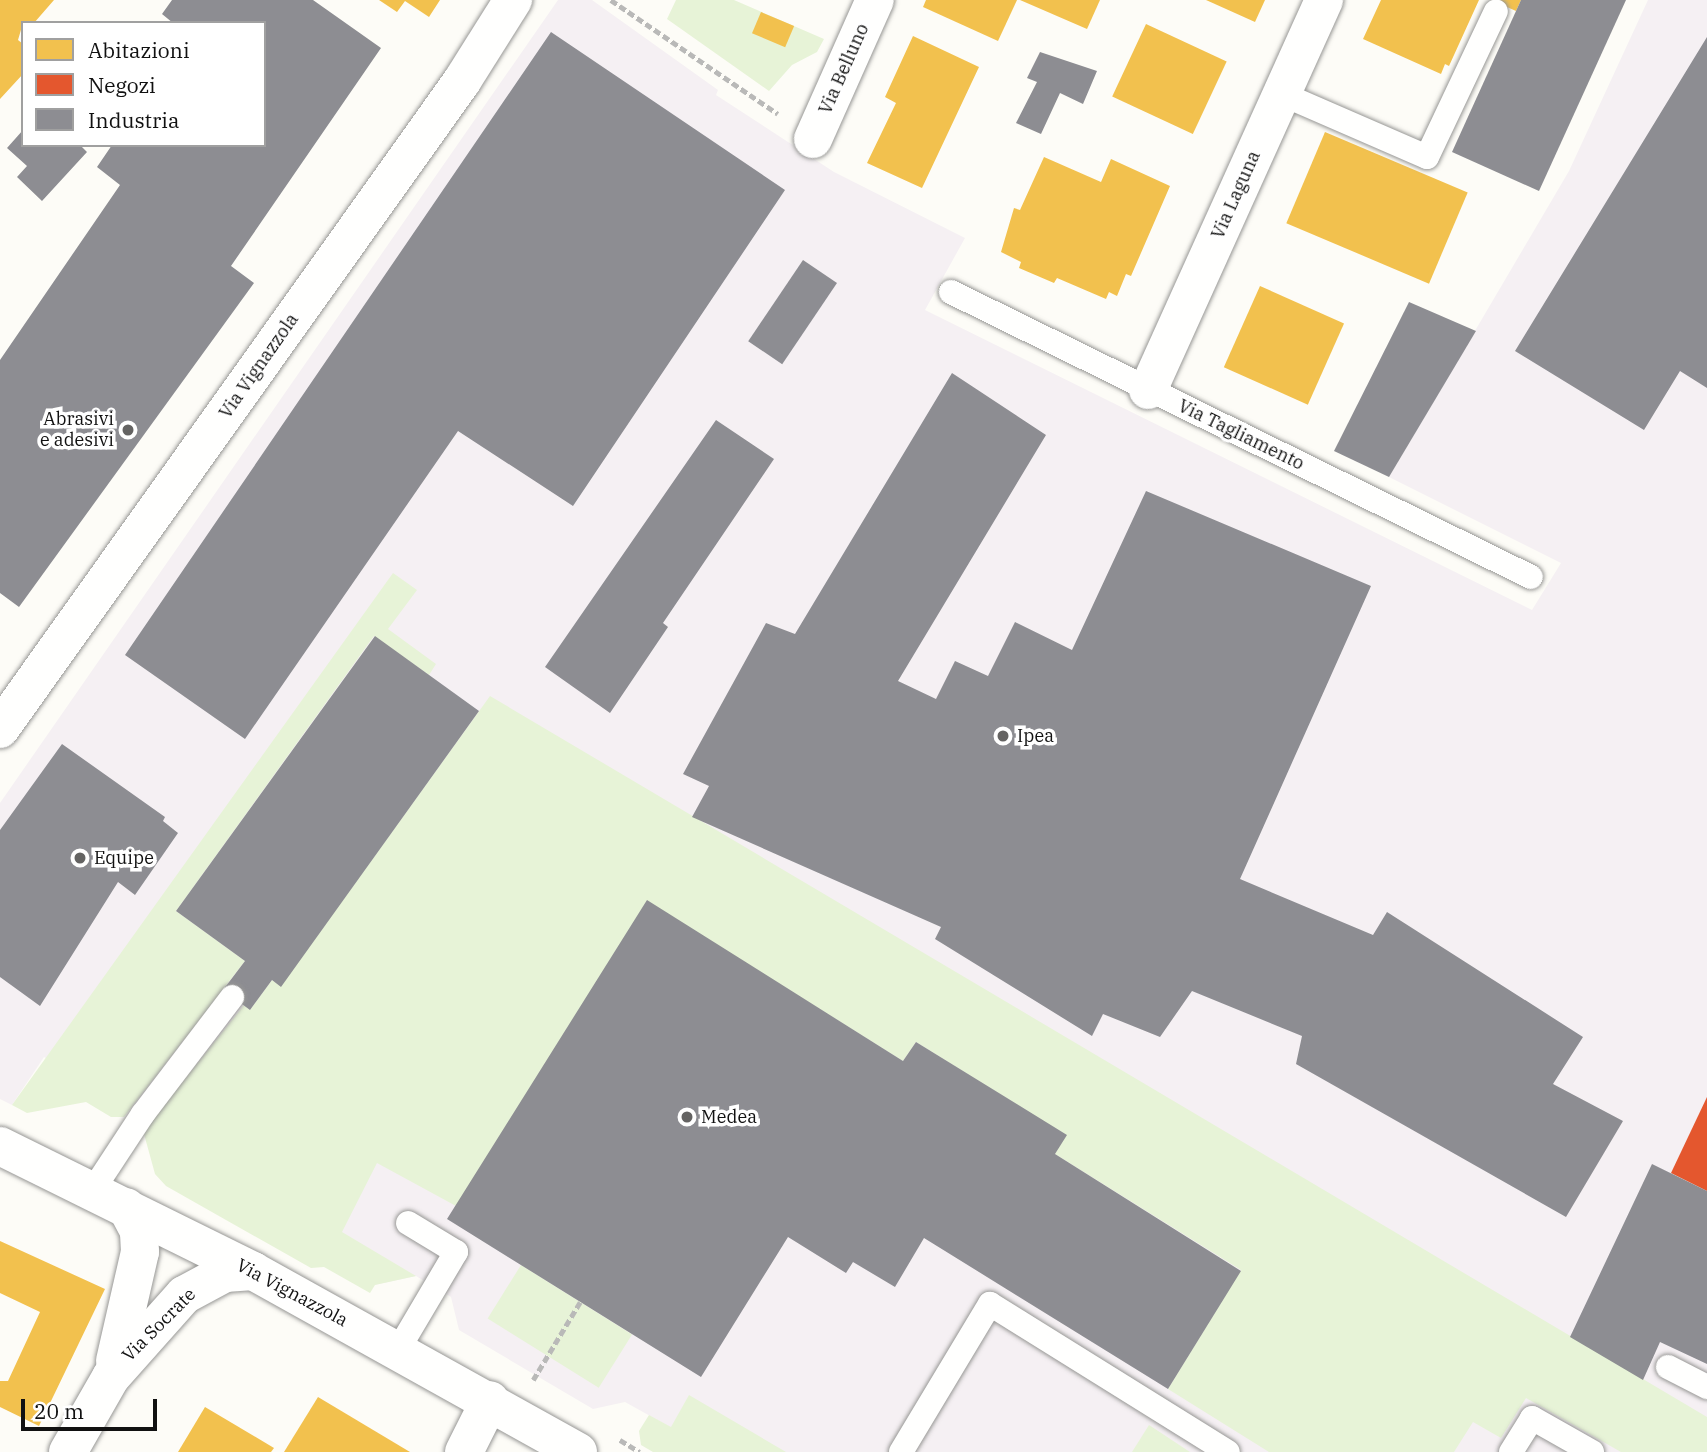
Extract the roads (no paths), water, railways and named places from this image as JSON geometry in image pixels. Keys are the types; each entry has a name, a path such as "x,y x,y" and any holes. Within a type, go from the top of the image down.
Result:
{"street":[{"name":"Via Vignazzola","path":"0,729 462,82 513,0"},
{"name":"Via Belluno","path":"813,139 876,0"},
{"name":"Via Laguna","path":"1148,390 1324,0"},
{"name":"Via Vignazzola","path":"0,1146 253,1271 490,1400 578,1452"},
{"name":"Via Socrate","path":"111,1377 125,1331 140,1252 139,1231 126,1207"},
{"name":"Via Socrate","path":"68,1452 111,1377 184,1295 225,1273 253,1271"},
{"path":"464,1452 490,1400"}],"lane":[{"path":"1282,94 1427,157 1496,11"},
{"name":"Via Tagliamento","path":"951,292 1531,578"},
{"path":"93,1190 143,1114 232,997"},
{"path":"398,1350 456,1252 408,1223"},
{"path":"901,1452 990,1304 1228,1452"},
{"path":"1668,1367 1707,1387"},
{"path":"1511,1452 1532,1418 1592,1452"}],"place":[{"name":"Abrasivi e adesivi","path":"128,430"},
{"name":"Ipea","path":"1003,736"},
{"name":"Equipe","path":"80,858"},
{"name":"Medea","path":"687,1117"}]}
